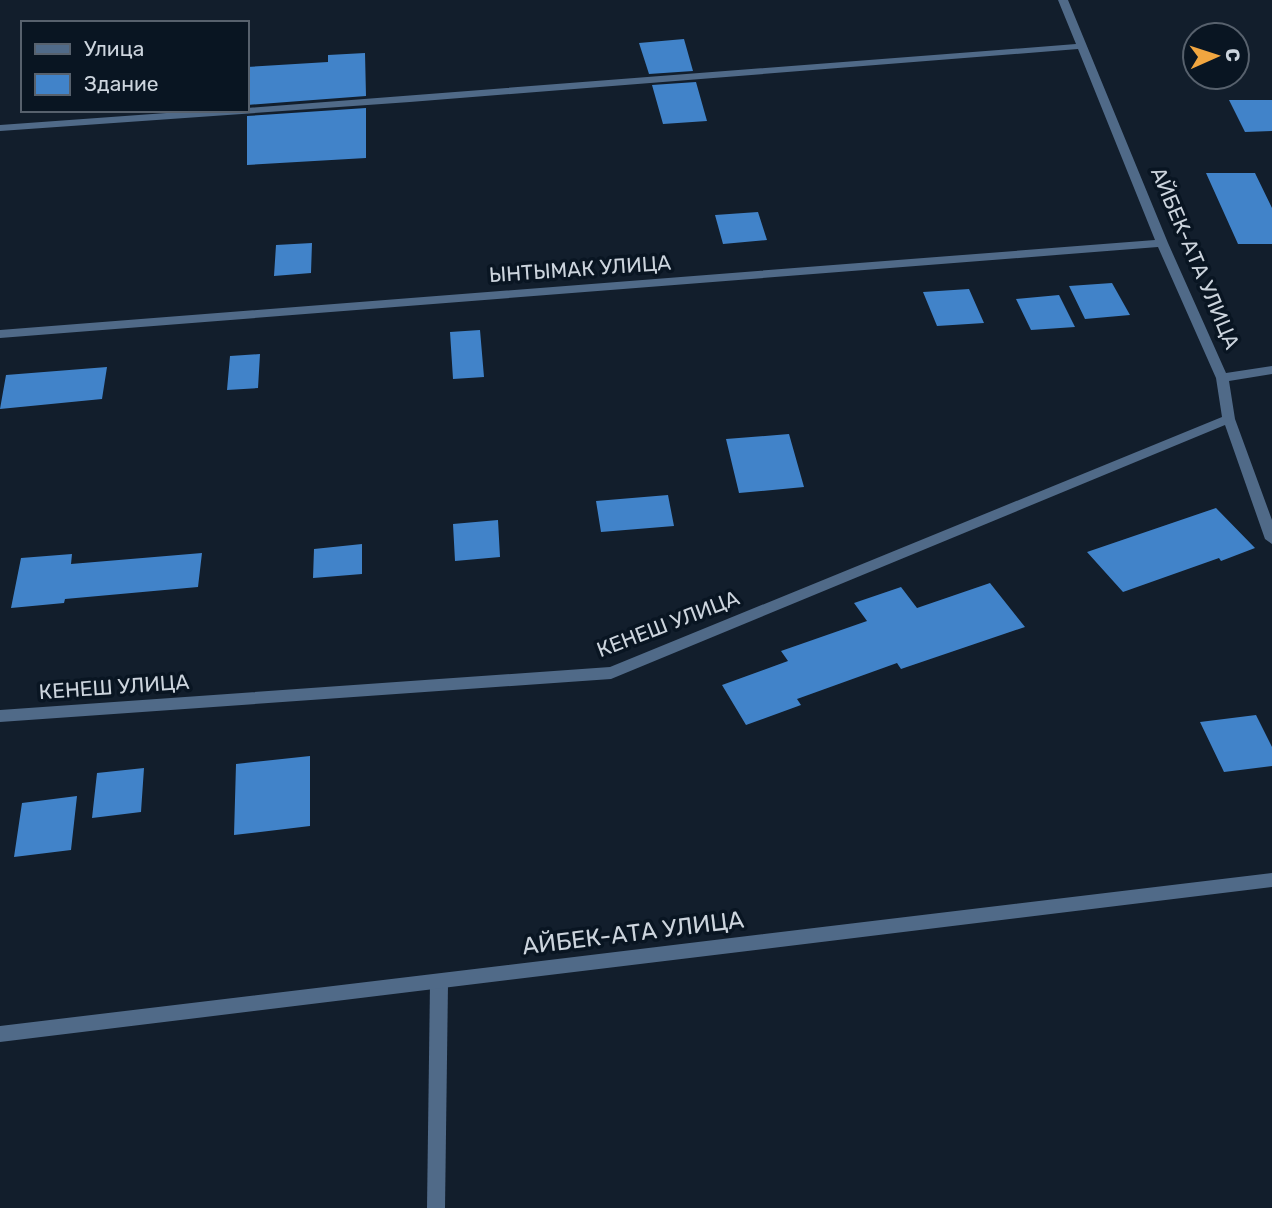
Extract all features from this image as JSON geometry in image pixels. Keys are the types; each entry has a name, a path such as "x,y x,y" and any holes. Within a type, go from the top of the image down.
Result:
{"street":[{"name":"АЙБЕК-АТА УЛИЦА","path":"1063,0 1162,243 1222,378 1229,419 1272,539"},
{"path":"248,110 1081,46"},
{"path":"0,128 226,112"},
{"name":"ЫНТЫМАК УЛИЦА","path":"0,334 1162,243"},
{"path":"1222,378 1272,370"},
{"name":"КЕНЕШ УЛИЦА","path":"0,716 611,673 1229,419"},
{"name":"АЙБЕК-АТА УЛИЦА","path":"0,1034 439,983 1272,880"},
{"path":"436,1208 439,983"}],"building":[{"path":"684,39 693,71 649,74 639,43"},
{"path":"365,53 366,96 248,105 248,67 328,62 328,55"},
{"path":"696,82 707,121 663,124 652,85"},
{"path":"1229,100 1272,100 1272,131 1245,132"},
{"path":"366,108 366,158 247,165 247,116"},
{"path":"1206,173 1255,173 1272,208 1272,244 1238,244"},
{"path":"758,212 767,240 723,244 715,215"},
{"path":"312,243 311,273 274,276 276,245"},
{"path":"1112,283 1130,315 1085,319 1069,286"},
{"path":"969,289 984,323 937,326 923,292"},
{"path":"1059,295 1075,327 1031,330 1016,299"},
{"path":"480,330 484,377 453,379 450,332"},
{"path":"260,354 258,388 227,390 230,356"},
{"path":"107,367 102,399 0,409 6,375"},
{"path":"789,434 804,487 739,493 726,439"},
{"path":"668,495 674,526 601,532 596,501"},
{"path":"1216,508 1255,548 1123,592 1087,552"},
{"path":"498,520 500,557 455,561 453,524"},
{"path":"362,544 362,574 313,578 314,549"},
{"path":"202,553 198,587 65,599 64,603 11,608 21,558 72,554 71,564"},
{"path":"990,583 1025,627 901,669 897,663 797,699 801,705 746,725 722,685 788,661 781,651 867,621 854,603 901,587 917,608"},
{"path":"1256,715 1272,747 1272,766 1224,772 1200,722"},
{"path":"310,756 310,826 234,835 236,764"},
{"path":"144,768 141,812 92,818 97,773"},
{"path":"77,796 71,850 14,857 22,803"}]}
